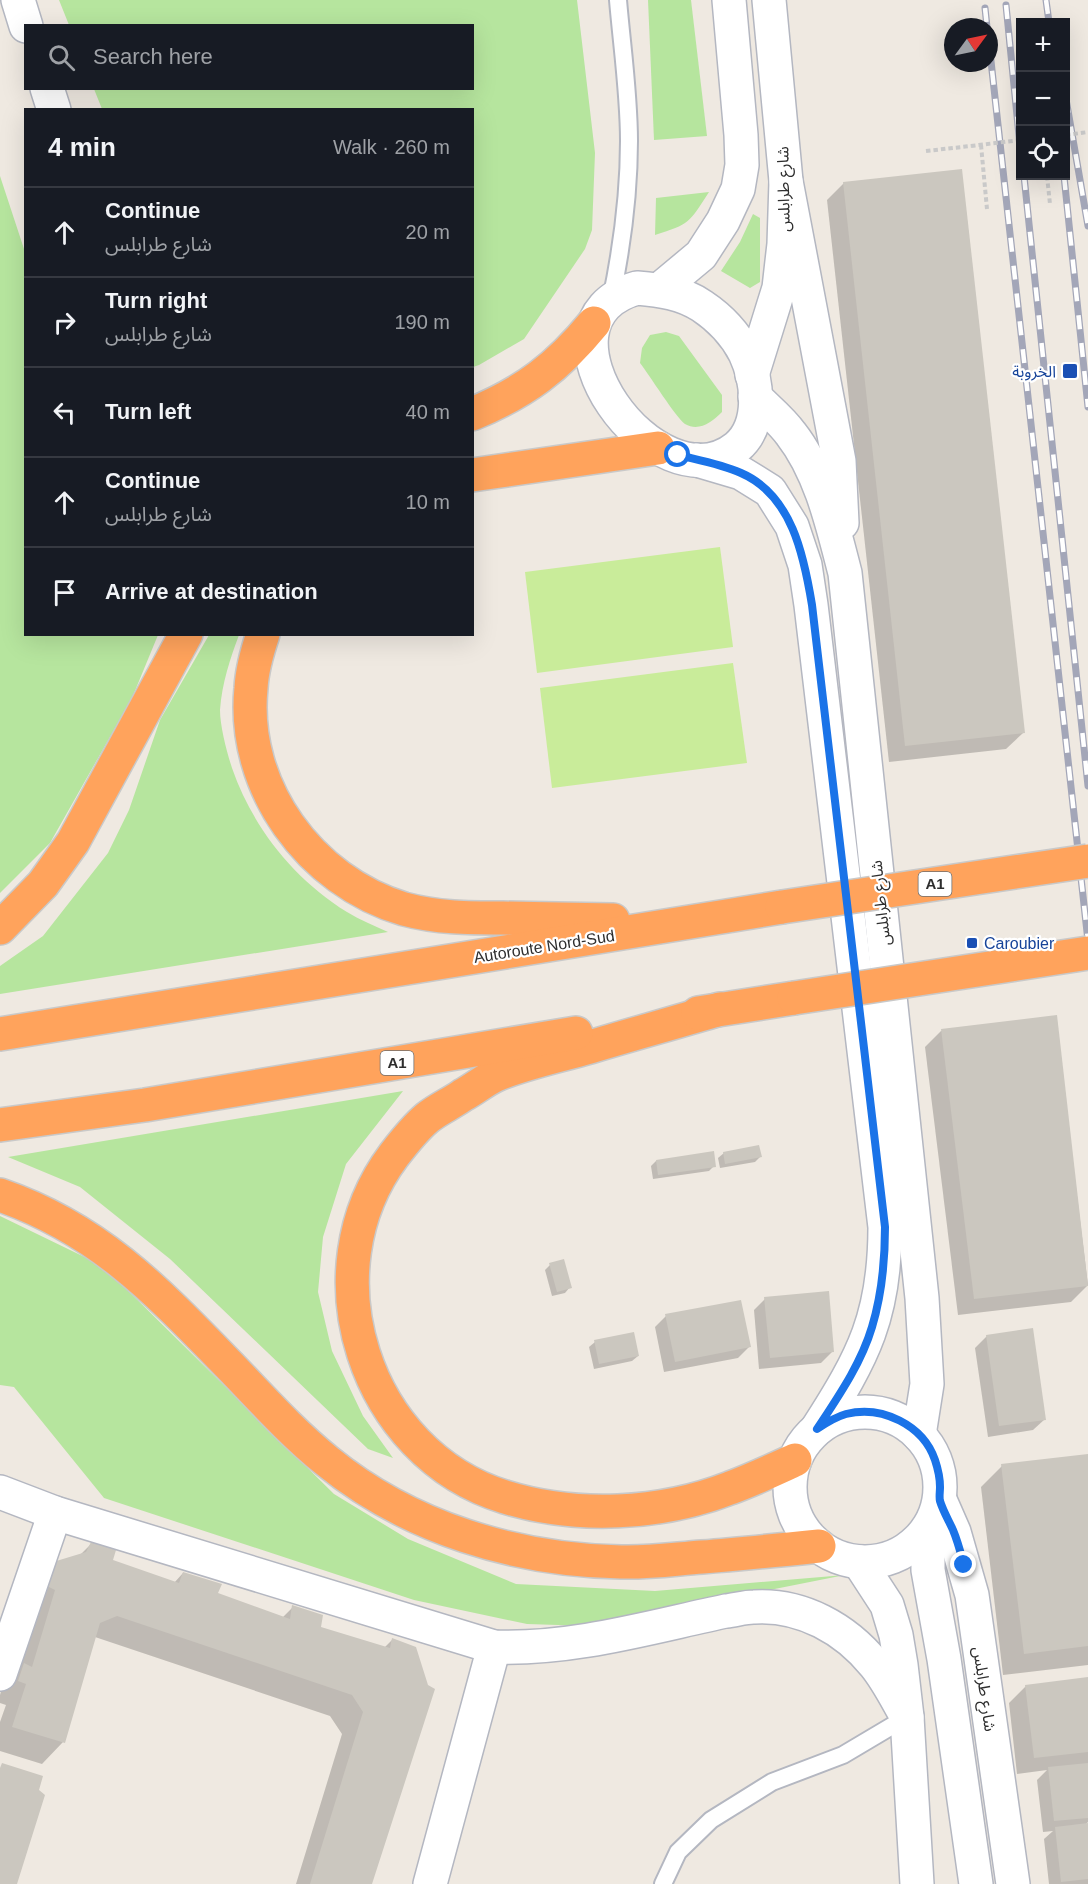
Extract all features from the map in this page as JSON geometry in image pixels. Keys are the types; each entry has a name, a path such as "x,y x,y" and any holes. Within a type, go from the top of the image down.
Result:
{"highway":[{"path":"474,413 530,385 571,351 603,312"},
{"path":"474,476 658,448"},
{"path":"0,928 43,884 73,842 185,636"},
{"path":"262,636 250,688 250,721 255,754 262,775 280,814 299,840 321,863 346,883 374,898 405,909 446,917 701,921"},
{"name":"Autoroute Nord-Sud","path":"0,1034 782,907 1088,861"},
{"name":"A1","path":"0,1125 146,1104 720,1009 1088,953"},
{"path":"720,1009 494,1076 427,1118 387,1165 372,1192 361,1221 354,1251 353,1313 370,1373 384,1401 402,1426 423,1449 448,1468 474,1485 503,1497 533,1505 564,1509 605,1511 647,1508 688,1501 728,1489 795,1460"},
{"path":"0,1195 62,1221 126,1264 158,1293 294,1433 328,1462 366,1488 446,1529 489,1544 522,1552 578,1560 624,1562 669,1560 819,1546"}],"main road":[{"path":"18,0 25,24"},
{"path":"659,290 701,255 723,221 738,189 742,165 741,135 729,0"},
{"name":"شارع طرابلس","path":"769,0 786,180 784,244 779,288 754,386 791,434 808,461 829,511 845,573 922,1298 927,1384 919,1435"},
{"path":"48,90 53,108"},
{"path":"786,180 839,461 845,573"},
{"path":"637,288 659,290 681,295 701,305 718,318 733,335 745,354 754,386 756,413 751,429 742,442 729,453 714,459 697,460 658,448 627,424 614,408 596,372 591,338 603,312 623,292 637,288"},
{"name":"شارع طرابلس","path":"697,460 741,473 770,491 792,526 806,565 812,605 885,1227 885,1261 872,1329 858,1361 817,1429"},
{"path":"868,1562 906,1551 917,1542 935,1515 940,1500 939,1479 928,1445 906,1424 877,1413 845,1414 817,1429 804,1443 795,1460 790,1491 793,1507 807,1535 819,1546 838,1557 868,1562 890,1575 913,1604 944,1659"},
{"path":"0,1492 55,1513 494,1647 555,1646 726,1611 754,1607 782,1608 810,1615 836,1628 858,1645 877,1667 907,1717"},
{"name":"شارع طرابلس","path":"940,1500 954,1532 972,1595 1013,1884"},
{"path":"0,1674 55,1513"},
{"path":"927,1530 928,1570 944,1659 976,1884"},
{"path":"868,1562 887,1605 896,1635 907,1717 917,1884"},
{"path":"430,1884 494,1647"}],"lane":[{"path":"603,312 621,251 628,189 629,150 618,0"},
{"path":"663,1884 678,1852 711,1820 772,1782 843,1755 907,1717"}],"path":[{"path":"1070,134 1088,132"},
{"path":"926,151 1016,141"},
{"path":"981,145 987,209"},
{"path":"1047,180 1050,204"}],"green space":[{"path":"59,0 577,0 595,153 592,230 585,249 524,339 474,367 474,108 102,108 94,90 474,90 474,24 69,24"},
{"path":"648,0 691,0 707,136 654,140"},
{"path":"0,176 24,249 24,636 158,636 132,698 50,843 0,893"},
{"path":"709,192 688,221 655,235 656,198"},
{"path":"753,214 760,218 760,282 750,288 721,271 740,242"},
{"path":"666,332 679,336 722,395 722,412 705,425 695,427 685,424 640,363 642,348 650,335"},
{"path":"720,547 733,647 537,673 525,572"},
{"path":"208,636 239,636 225,681 220,716 232,768 251,811 277,850 309,884 347,912 388,932 0,994 0,966 43,936 108,853 129,810 160,720"},
{"path":"733,663 747,763 552,788 540,688"},
{"path":"403,1091 346,1164 323,1237 318,1292 332,1351 363,1416 393,1458 368,1449 170,1259 80,1187 8,1157"},
{"path":"0,1216 103,1266 334,1494 408,1539 516,1584 655,1591 845,1575 589,1626 527,1624 414,1600 104,1498 14,1387 0,1385"}],"building":[{"path":"962,169 1025,733 905,746 843,182"},
{"path":"1057,1015 1088,1286 974,1299 941,1029"},
{"path":"759,1145 762,1157 725,1164 723,1152"},
{"path":"714,1151 716,1167 658,1175 656,1160"},
{"path":"564,1259 572,1288 557,1292 549,1263"},
{"path":"829,1291 834,1352 770,1358 764,1297"},
{"path":"741,1300 751,1347 675,1362 665,1314"},
{"path":"1033,1328 1046,1420 999,1426 986,1335"},
{"path":"634,1332 639,1356 599,1364 594,1340"},
{"path":"1088,1454 1088,1646 1024,1654 1001,1464"},
{"path":"91,1542 116,1550 113,1560 179,1583 183,1572 222,1584 218,1593 290,1619 292,1605 323,1615 321,1627 390,1648 392,1638 416,1647 428,1685 435,1689 372,1884 310,1884 363,1712 352,1695 117,1616 100,1623 65,1743 12,1727 26,1684 18,1681 24,1663 32,1667 55,1590 47,1586 53,1562 86,1552"},
{"path":"1088,1677 1088,1752 1034,1758 1025,1685"},
{"path":"2,1763 43,1776 39,1790 45,1795 17,1884 0,1884 0,1768"},
{"path":"1088,1763 1088,1818 1054,1821 1048,1767"},
{"path":"1088,1823 1088,1879 1061,1882 1055,1827"}],"railway":[{"path":"1046,0 1048,18"},
{"path":"1006,5 1018,126"},
{"path":"985,8 986,18"},
{"path":"992,72 1088,941"},
{"path":"1070,122 1088,226"},
{"path":"1024,180 1088,786"},
{"path":"1064,180 1088,407"}],"place":[{"name":"الخروبة","path":"1070,371"},
{"name":"Caroubier","path":"972,943"}],"route":[{"path":"678,455 741,473 770,491 792,526 806,565 812,605 885,1227 885,1261 872,1329 858,1361 817,1429 845,1414 861,1412 892,1417 906,1424 919,1435 928,1445 939,1472 940,1500 954,1532 964,1565"}]}
